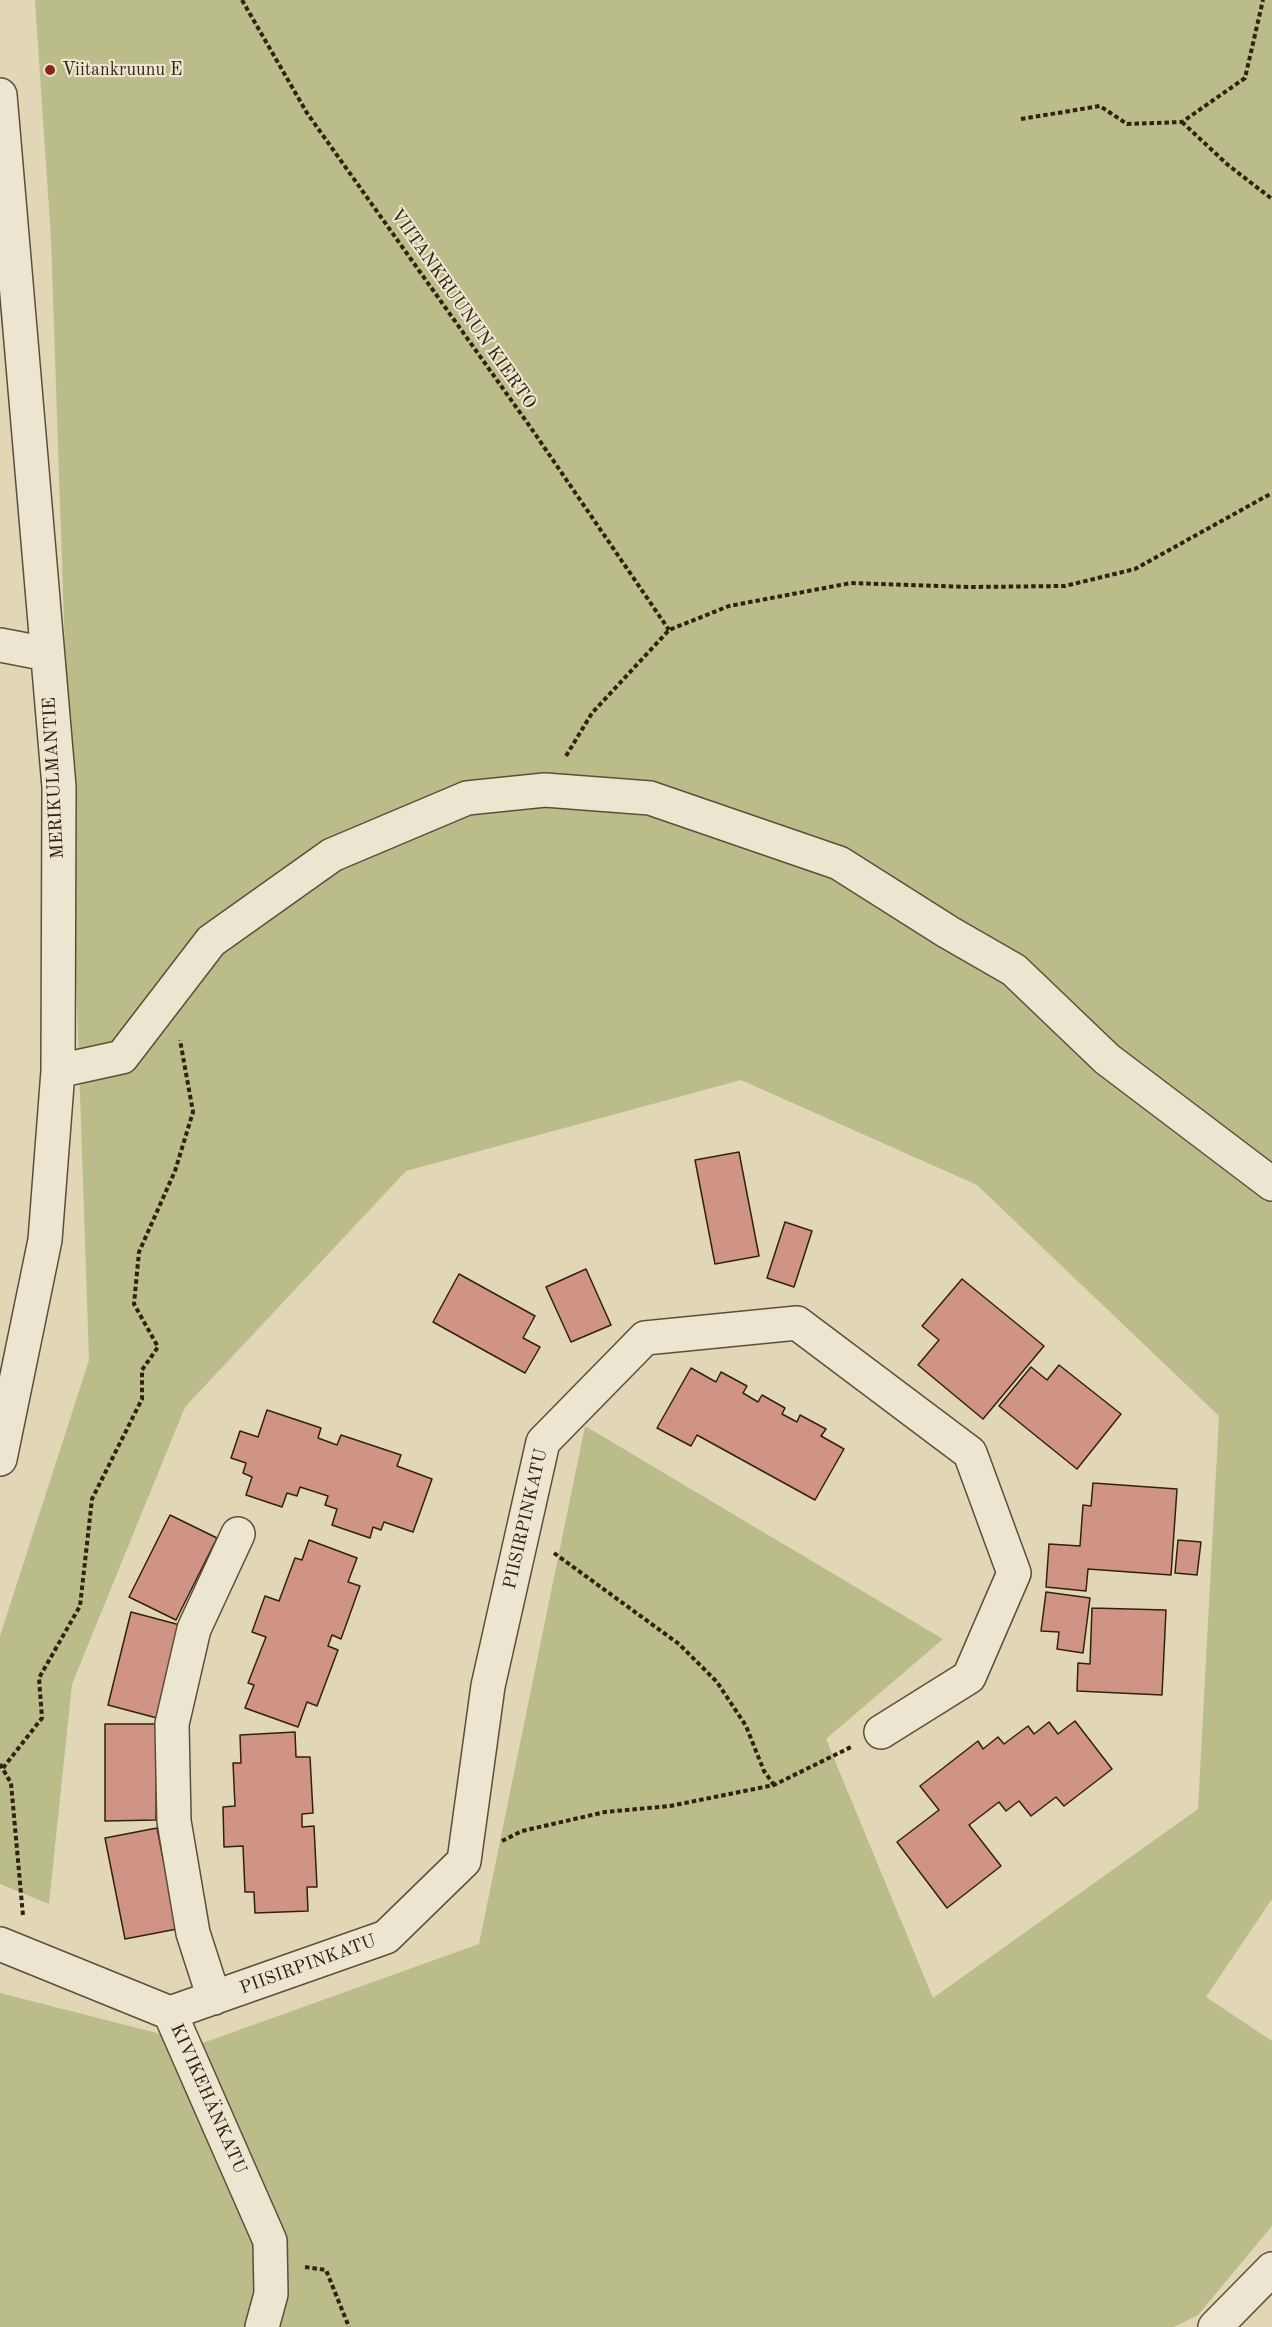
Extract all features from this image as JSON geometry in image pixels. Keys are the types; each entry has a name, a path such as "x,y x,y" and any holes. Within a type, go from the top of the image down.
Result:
{"street":[{"name":"MERIKULMANTIE","path":"0,95 59,787 58,1071 45,1240 0,1459"},
{"path":"0,645 47,654"},
{"path":"58,1071 123,1057 211,941 332,855 467,798 545,790 650,798 839,862 948,932 1014,970 1107,1059 1272,1184"},
{"name":"PIISIRPINKATU","path":"170,2013 386,1937 464,1861 488,1686 543,1442 645,1338 797,1323 970,1453 1014,1574 969,1677 881,1732"},
{"path":"214,1998 193,1933 174,1821 172,1724 194,1629 238,1534"},
{"name":"KIVIKEHÄNKATU","path":"0,1944 170,2013 270,2241 271,2294 262,2327"},
{"path":"1215,2327 1272,2270"}],"path":[{"name":"VIITANKRUUNUN KIERTO","path":"242,0 307,113 531,428 669,630"},
{"path":"1022,119 1100,106 1127,124 1182,122 1245,78 1263,0"},
{"path":"1182,122 1228,165 1272,199"},
{"path":"545,790 592,713 669,630 729,606 851,583 971,587 1065,586 1135,569 1272,493"},
{"path":"24,1919 11,1783 1,1766 42,1718 39,1678 80,1606 92,1499 142,1399 142,1370 158,1347 134,1304 139,1252 175,1172 193,1112 171,993"},
{"path":"522,1535 558,1555 679,1644 717,1682 746,1726 764,1771 774,1785"},
{"path":"464,1861 522,1831 605,1812 670,1806 774,1785 881,1732"},
{"path":"304,2267 326,2270 349,2327"}],"green space":[{"path":"35,0 1272,0 1272,1899 1206,1997 1272,2041 1272,2226 1198,2315 1174,2327 0,2327 0,1993 200,2044 479,1944 585,1426 943,1639 826,1739 933,1998 1198,1809 1219,1416 977,1185 741,1080 406,1171 185,1407 72,1684 49,1904 0,1884 0,1636 89,1360 51,239"}],"building":[{"path":"739,1152 759,1256 715,1264 695,1160"},
{"path":"785,1222 812,1231 794,1287 767,1278"},
{"path":"586,1269 611,1325 571,1342 546,1287"},
{"path":"459,1274 535,1316 523,1338 540,1347 525,1373 433,1322"},
{"path":"962,1279 1044,1346 983,1419 918,1365 939,1340 922,1326"},
{"path":"1059,1365 1121,1414 1077,1469 999,1406 1031,1367 1047,1380"},
{"path":"691,1368 716,1382 721,1372 747,1386 743,1393 758,1402 762,1395 785,1408 782,1414 797,1422 800,1415 826,1429 821,1436 844,1449 815,1500 697,1435 691,1446 657,1428"},
{"path":"267,1410 321,1428 318,1438 337,1445 341,1435 401,1455 397,1466 432,1479 413,1532 384,1522 381,1530 373,1527 370,1538 332,1525 337,1509 325,1505 328,1496 300,1487 297,1496 287,1493 282,1507 246,1495 252,1477 243,1473 246,1463 231,1458 240,1431 258,1437"},
{"path":"1093,1483 1177,1489 1171,1575 1088,1569 1086,1591 1046,1587 1049,1544 1080,1546 1083,1505 1091,1506"},
{"path":"170,1515 217,1538 176,1620 129,1597"},
{"path":"309,1540 357,1558 348,1582 360,1586 341,1639 332,1635 328,1646 338,1650 317,1706 307,1702 298,1727 245,1708 254,1685 248,1683 266,1637 252,1632 265,1596 279,1601 295,1558 302,1560"},
{"path":"1178,1540 1201,1542 1197,1575 1175,1573"},
{"path":"1046,1592 1090,1598 1083,1653 1057,1649 1059,1632 1041,1631"},
{"path":"1092,1608 1166,1610 1162,1695 1077,1691 1078,1663 1090,1664"},
{"path":"131,1612 180,1625 157,1718 108,1705"},
{"path":"1075,1721 1112,1769 1064,1806 1056,1797 1031,1816 1019,1801 1006,1811 999,1802 969,1825 1001,1866 947,1908 897,1842 939,1810 920,1786 978,1741 983,1749 998,1737 1004,1744 1028,1726 1034,1734 1049,1722 1058,1734"},
{"path":"105,1724 157,1724 156,1820 105,1821"},
{"path":"295,1732 296,1757 310,1757 313,1813 302,1814 302,1827 314,1826 317,1887 307,1887 308,1911 255,1913 254,1892 245,1892 243,1846 224,1847 223,1807 235,1806 233,1763 241,1763 240,1735"},
{"path":"157,1828 177,1929 125,1939 105,1838"}],"place":[{"name":"Viitankruunu E","path":"50,70"}]}
